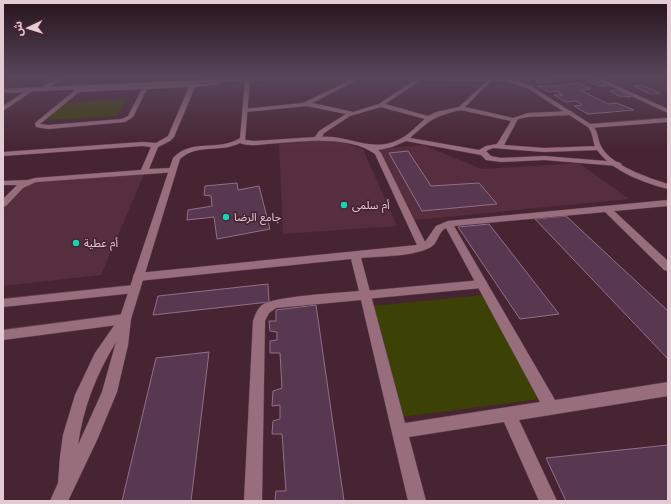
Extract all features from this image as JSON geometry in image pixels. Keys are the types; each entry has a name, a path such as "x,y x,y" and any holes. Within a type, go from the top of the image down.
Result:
{"street":[{"path":"3,109 15,101"},
{"path":"65,101 37,124 38,126 48,127 123,122 130,118 139,101"},
{"path":"144,172 154,148 170,138 187,101"},
{"path":"63,493 101,416 112,387 123,343 125,319 177,158 183,152 194,149 232,145 240,141 243,136 246,101"},
{"path":"308,104 315,101"},
{"path":"318,138 321,132 352,113 381,105 387,101"},
{"path":"240,141 254,143 318,138 336,139 374,148 390,146 406,139 428,118 461,108 468,101"},
{"path":"551,101 590,126 597,136 599,148 607,157 643,178 668,187"},
{"path":"645,101 668,111"},
{"path":"245,110 308,104 352,113"},
{"path":"381,105 428,118"},
{"path":"461,108 514,120 528,115 571,113"},
{"path":"499,147 514,120"},
{"path":"590,126 668,120"},
{"path":"406,139 482,153 489,158 501,160 544,158 618,164"},
{"path":"3,154 142,144 157,145"},
{"path":"482,153 482,150 488,147 523,150 599,148"},
{"path":"374,148 378,153 423,247"},
{"path":"563,150 571,159"},
{"path":"3,183 173,170"},
{"path":"3,204 20,186 30,182"},
{"path":"138,277 423,247 433,240 438,228 448,224 668,203"},
{"path":"607,209 668,267"},
{"path":"448,224 551,407"},
{"path":"355,255 418,501"},
{"path":"253,501 259,321 262,311 266,307 276,304 482,284"},
{"path":"3,303 134,289"},
{"path":"3,335 125,319"},
{"path":"63,493 68,451 74,420 83,390 95,364 109,340 125,319"},
{"path":"400,431 668,389"},
{"path":"508,414 548,501"}],"shaded area":[{"path":"334,139 363,149 397,226 283,234 279,144"},
{"path":"423,145 482,169 579,163 629,199 415,220 376,149"},
{"path":"145,172 101,275 3,286 3,210 27,182"}],"green space":[{"path":"126,101 116,116 45,120 63,103"},
{"path":"483,295 541,399 401,417 373,306"}],"building":[{"path":"563,101 601,101 608,104 617,103 634,110 588,114 574,106 582,105 576,101 566,102"},
{"path":"408,151 431,186 479,183 497,204 422,211 389,153"},
{"path":"237,183 238,190 259,186 270,229 217,239 214,217 187,220 188,210 212,206 211,196 204,195 205,186"},
{"path":"566,216 668,311 668,359 535,219"},
{"path":"489,224 559,314 520,319 458,227"},
{"path":"268,284 269,302 153,315 158,296"},
{"path":"316,305 344,501 275,501 276,491 286,491 282,434 272,434 273,421 280,419 280,405 272,406 273,391 282,388 280,353 270,353 270,341 277,340 277,332 270,331 269,321 276,321 276,310"},
{"path":"209,352 191,501 122,501 156,358"},
{"path":"668,445 668,501 566,501 546,458"}],"place":[{"name":"أم سلمى","path":"344,205"},
{"name":"جامع الرضا","path":"226,217"},
{"name":"أم عطية","path":"76,243"}]}
